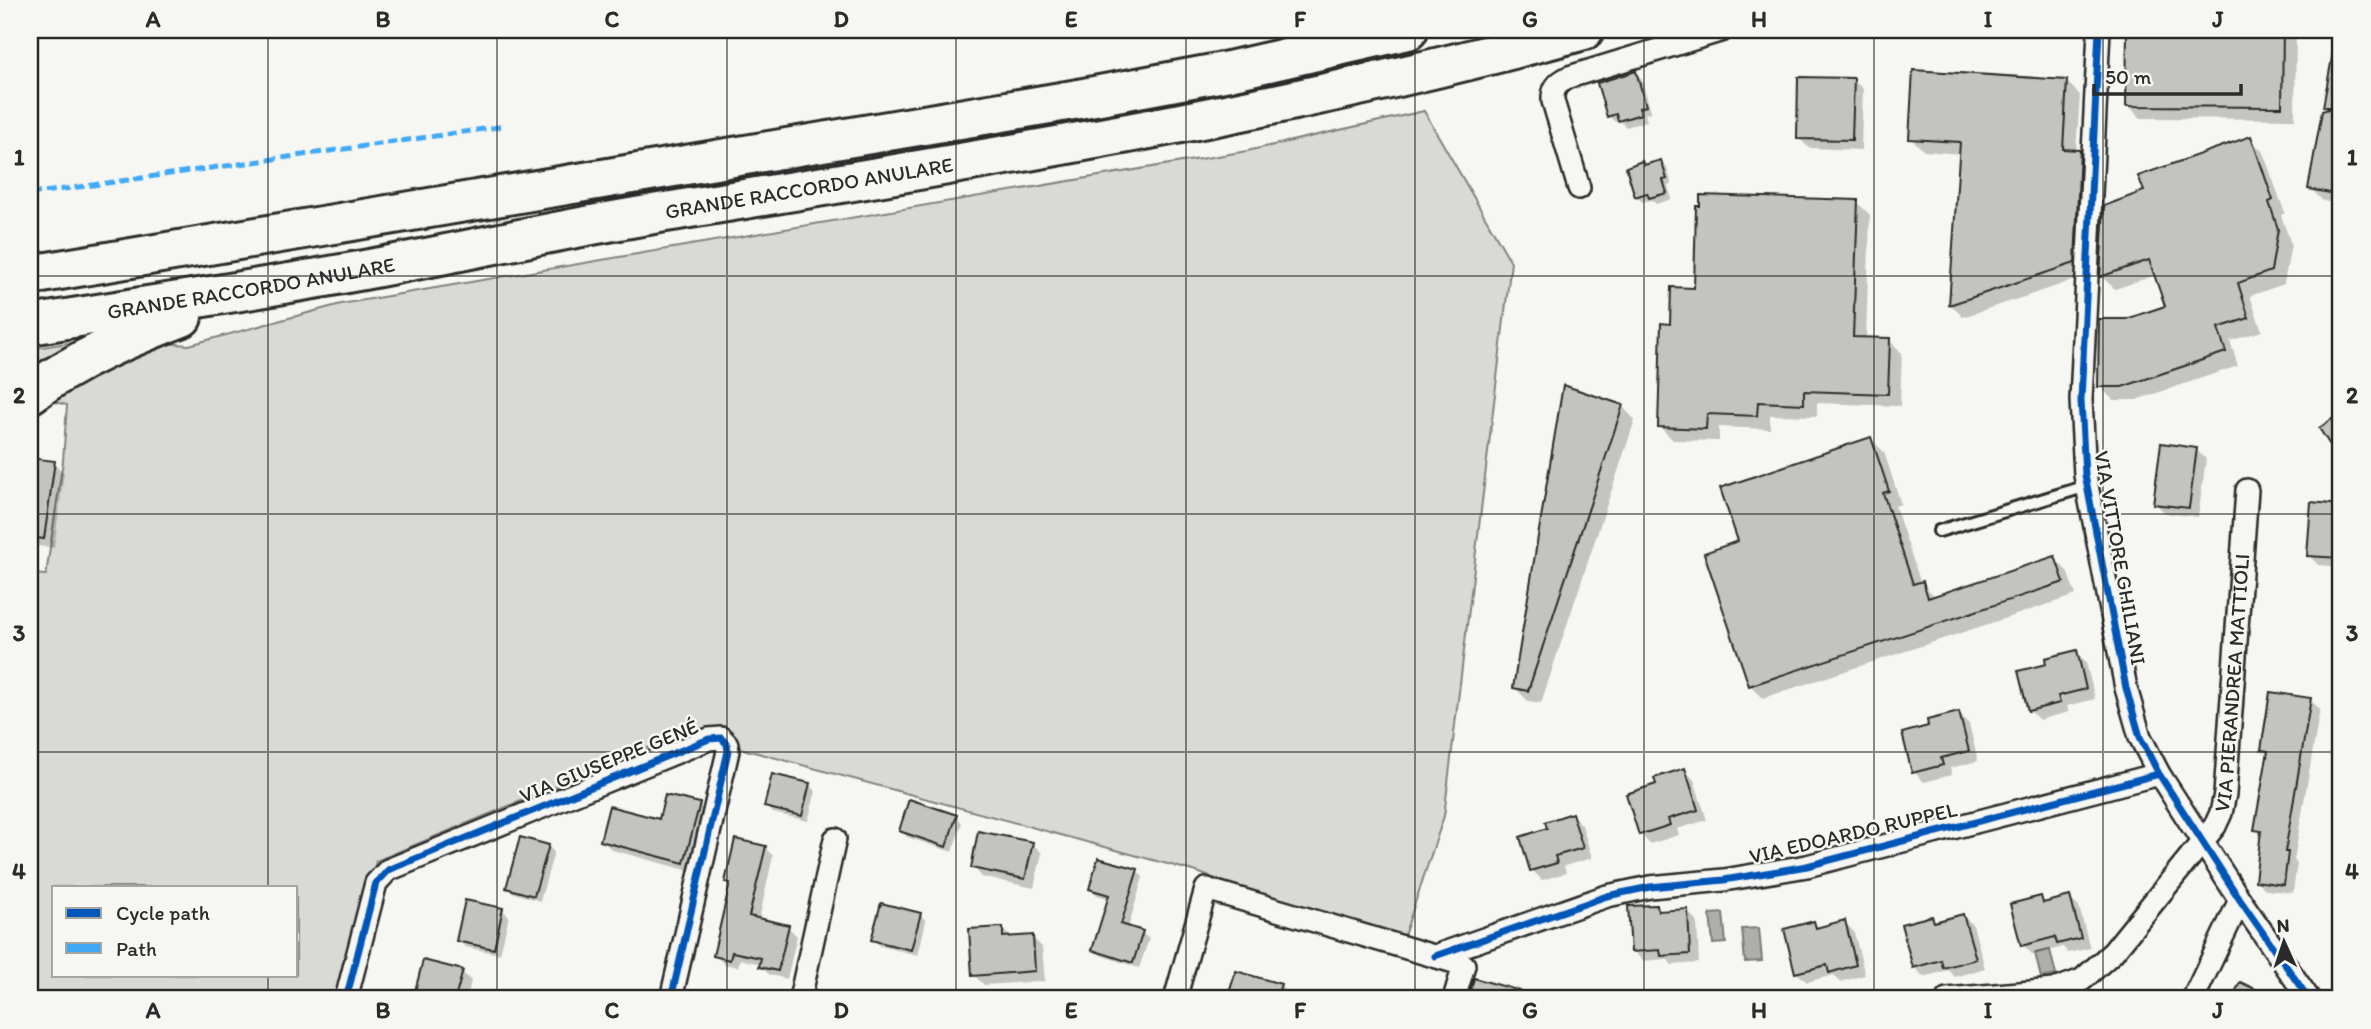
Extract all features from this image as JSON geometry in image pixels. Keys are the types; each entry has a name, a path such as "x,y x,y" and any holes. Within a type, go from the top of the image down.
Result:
{"highway":[{"name":"GRANDE RACCORDO ANULARE","path":"30,275 1073,100 1229,71 1408,30"},
{"name":"GRANDE RACCORDO ANULARE","path":"30,325 339,275 555,230 1240,113 1584,30"},
{"path":"38,383 123,340 188,315 339,275"}],"street":[{"path":"1579,188 1553,101 1554,88 1558,83 1569,76 1723,30"},
{"name":"VIA VITTORE GHILIANI","path":"2099,30 2081,400 2087,486 2126,688 2140,737 2158,774 2240,900 2309,999"},
{"name":"VIA PIERANDREA MATTIOLI","path":"1947,999 2054,990 2082,980 2113,952 2218,820 2225,793 2247,489"},
{"name":"VIA GIUSEPPE GENÉ","path":"345,999 376,883 388,870 709,739 721,738 727,744 728,751 671,999"},
{"name":"VIA EDOARDO RUPPEL","path":"1435,956 1607,895 1807,866 2158,774"},
{"path":"800,999 835,839"},
{"path":"1175,999 1206,889 1464,965 1454,999"},
{"path":"2193,999 2240,900"}],"lane":[{"path":"1939,531 2087,486"}],"shaded area":[{"path":"1424,111 1511,262 1444,816 1400,948 1197,872 684,733 376,861 338,999 30,999 30,574 46,575 63,461 67,405 47,400 123,340 189,345 341,304 1247,151"},
{"path":"105,337 51,366 30,370 30,349"},
{"path":"1723,913 1726,943 1713,944 1710,914"},
{"path":"1759,928 1762,961 1745,962 1742,929"},
{"path":"2050,950 2056,975 2041,978 2035,953"}],"building":[{"path":"2127,30 2283,30 2282,107 2126,106"},
{"path":"2333,52 2341,53 2341,195 2308,189 2322,111 2334,107 2323,107"},
{"path":"1913,70 2067,80 2063,149 2080,150 2075,263 1949,305 1960,142 1909,139"},
{"path":"1636,71 1646,106 1639,108 1641,114 1618,121 1616,114 1607,117 1597,83"},
{"path":"1798,77 1854,78 1852,140 1797,139"},
{"path":"2251,136 2273,200 2269,202 2278,229 2271,271 2238,283 2249,318 2218,328 2226,352 2122,387 2098,387 2099,319 2126,319 2165,306 2149,260 2100,277 2104,206 2144,191 2138,176"},
{"path":"1661,160 1667,179 1663,180 1667,193 1649,198 1647,193 1635,197 1626,167 1642,161 1644,165"},
{"path":"1700,195 1858,200 1853,337 1890,338 1888,394 1804,391 1804,404 1758,402 1757,416 1707,414 1706,429 1658,427 1661,323 1670,324 1671,287 1694,288 1696,206 1700,206"},
{"path":"1563,385 1623,405 1528,691 1513,688"},
{"path":"2341,413 2341,462 2319,428"},
{"path":"1871,437 1889,491 1883,493 1913,584 1923,581 1928,598 2055,556 2064,582 1749,686 1704,553 1738,541 1720,488"},
{"path":"2161,443 2197,448 2189,508 2153,504"},
{"path":"30,458 55,461 44,539 30,537"},
{"path":"2311,502 2341,505 2341,558 2307,556"},
{"path":"2077,650 2086,689 2058,696 2060,703 2028,711 2018,671 2046,664 2045,658"},
{"path":"2270,692 2311,698 2285,852 2288,852 2284,885 2255,881 2261,831 2254,830 2268,751 2261,750"},
{"path":"1959,712 1969,751 1941,758 1943,765 1912,773 1902,733 1928,726 1927,720"},
{"path":"1685,768 1698,810 1668,819 1670,825 1639,835 1626,794 1656,784 1654,778"},
{"path":"772,774 810,783 802,816 764,807"},
{"path":"665,795 700,803 684,863 600,841 609,806 659,819"},
{"path":"909,799 957,815 946,847 899,831"},
{"path":"1572,813 1583,848 1555,856 1557,863 1530,871 1520,837 1547,828 1545,822"},
{"path":"978,831 1033,842 1025,879 971,868"},
{"path":"520,837 549,845 534,896 506,888"},
{"path":"735,839 766,846 749,916 789,925 778,971 759,967 761,958 732,952 730,960 713,956 730,883 725,882"},
{"path":"1098,858 1138,869 1121,924 1143,931 1133,963 1092,950 1109,895 1089,889"},
{"path":"2041,896 2043,903 2070,896 2081,938 2057,944 2055,937 2021,946 2010,904"},
{"path":"465,900 503,908 494,949 456,941"},
{"path":"881,903 921,913 911,950 871,940"},
{"path":"1657,905 1658,911 1688,909 1690,954 1661,956 1660,950 1631,952 1628,906"},
{"path":"1963,914 1976,959 1943,968 1941,960 1913,968 1901,924 1932,916 1934,922"},
{"path":"1845,920 1856,965 1829,973 1827,965 1795,973 1784,929 1814,921 1816,928"},
{"path":"1003,927 1003,937 1033,935 1035,971 972,976 969,929"},
{"path":"423,960 463,970 455,999 413,999"},
{"path":"1236,971 1281,984 1276,999 1227,999"},
{"path":"1474,978 1535,995 1534,999 1468,999"},
{"path":"2240,982 2277,999 2232,999"}],"marked path":[{"path":"30,194 505,126"}],"cycle path":[{"path":"2099,30 2081,400 2085,475 2126,688 2140,737 2159,774 2240,900 2309,999"},
{"path":"346,999 376,883 388,870 709,739 721,738 727,744 728,751 671,999"},
{"path":"1435,956 1607,896 1650,887 1724,880 1807,866 2159,774"}]}
